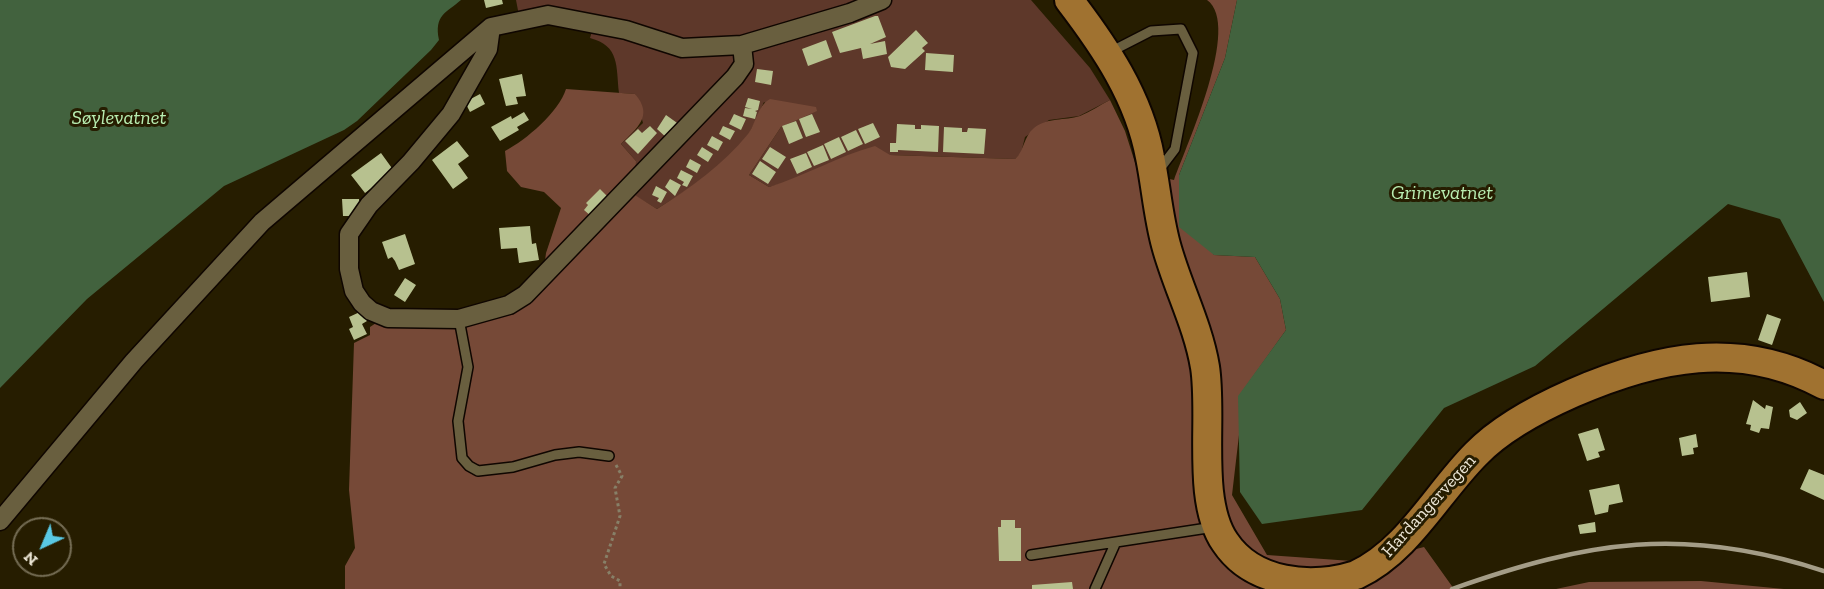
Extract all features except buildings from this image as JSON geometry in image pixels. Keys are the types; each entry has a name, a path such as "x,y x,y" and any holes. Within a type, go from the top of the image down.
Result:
{"main road":[{"name":"Hardangervegen","path":"1068,0 1119,72 1137,112 1150,154 1165,242 1183,301 1196,332 1204,366 1209,493 1216,527 1235,555 1248,567 1265,576 1299,585 1338,583 1375,565 1392,550 1480,450 1541,407 1647,365 1701,357 1756,361 1789,370 1824,385"}],"street":[{"path":"0,521 134,361 262,222 491,27 548,15 626,30 682,48 742,45 850,13 882,0"},
{"path":"491,27 488,49 451,114 357,220 349,234 348,248 354,291 371,311 388,318 459,319 509,305 539,281 735,77 744,64 742,45"}],"lane":[{"path":"1107,54 1151,31 1181,30 1193,53 1175,149 1154,176"},
{"path":"459,319 468,367 458,421 462,458 469,466 478,471 579,452 609,456"},
{"path":"1031,555 1116,544 1216,527"},
{"path":"1095,589 1116,544"}],"path":[{"path":"609,456 622,476 615,488 620,516 604,564 611,576 620,581 620,589"}],"shaded area":[{"path":"516,0 1031,0 1090,68 1110,100 1079,116 1049,120 1025,137 1021,153 1015,159 890,155 769,187 749,175 781,127 789,123 764,102 750,132 731,155 695,184 657,209 634,195 636,161 621,144 643,123 635,94 619,93 615,58 612,52 607,46 590,38 593,28 549,22 521,26"},
{"path":"1207,0 1237,0 1225,58 1179,175 1214,255 1255,257 1280,299 1286,330 1239,396 1239,435 1232,495 1267,555 1366,562 1424,547 1454,589 345,589 345,566 355,548 349,490 354,343 370,335 370,327 379,321 439,329 493,318 542,285 546,253 561,208 544,192 521,187 507,171 505,151 541,125 556,107 566,89 635,94 641,102 643,115 637,127 621,144 636,161 635,195 657,209 694,184 728,156 751,130 762,106 770,99 816,107 817,111 781,127 749,175 769,187 875,146 890,155 1015,159 1034,128 1050,121 1080,116 1110,100 1125,131 1138,172 1174,180 1199,115 1215,59 1218,34 1216,14"},
{"path":"1701,581 1784,589 1556,589 1589,582"}],"water":[{"name":"Søylevatnet","path":"0,0 461,0 442,16 438,25 439,40 431,50 357,121 344,130 224,186 87,299 0,388"},
{"name":"Grimevatnet","path":"1237,0 1824,0 1824,302 1780,219 1728,204 1535,366 1444,408 1362,510 1262,524 1240,492 1238,396 1286,330 1280,299 1255,257 1214,255 1179,227 1179,175 1225,58"}],"railway":[{"path":"1452,589 1548,559 1593,550 1636,545 1681,544 1726,548 1773,557 1824,571"}]}
